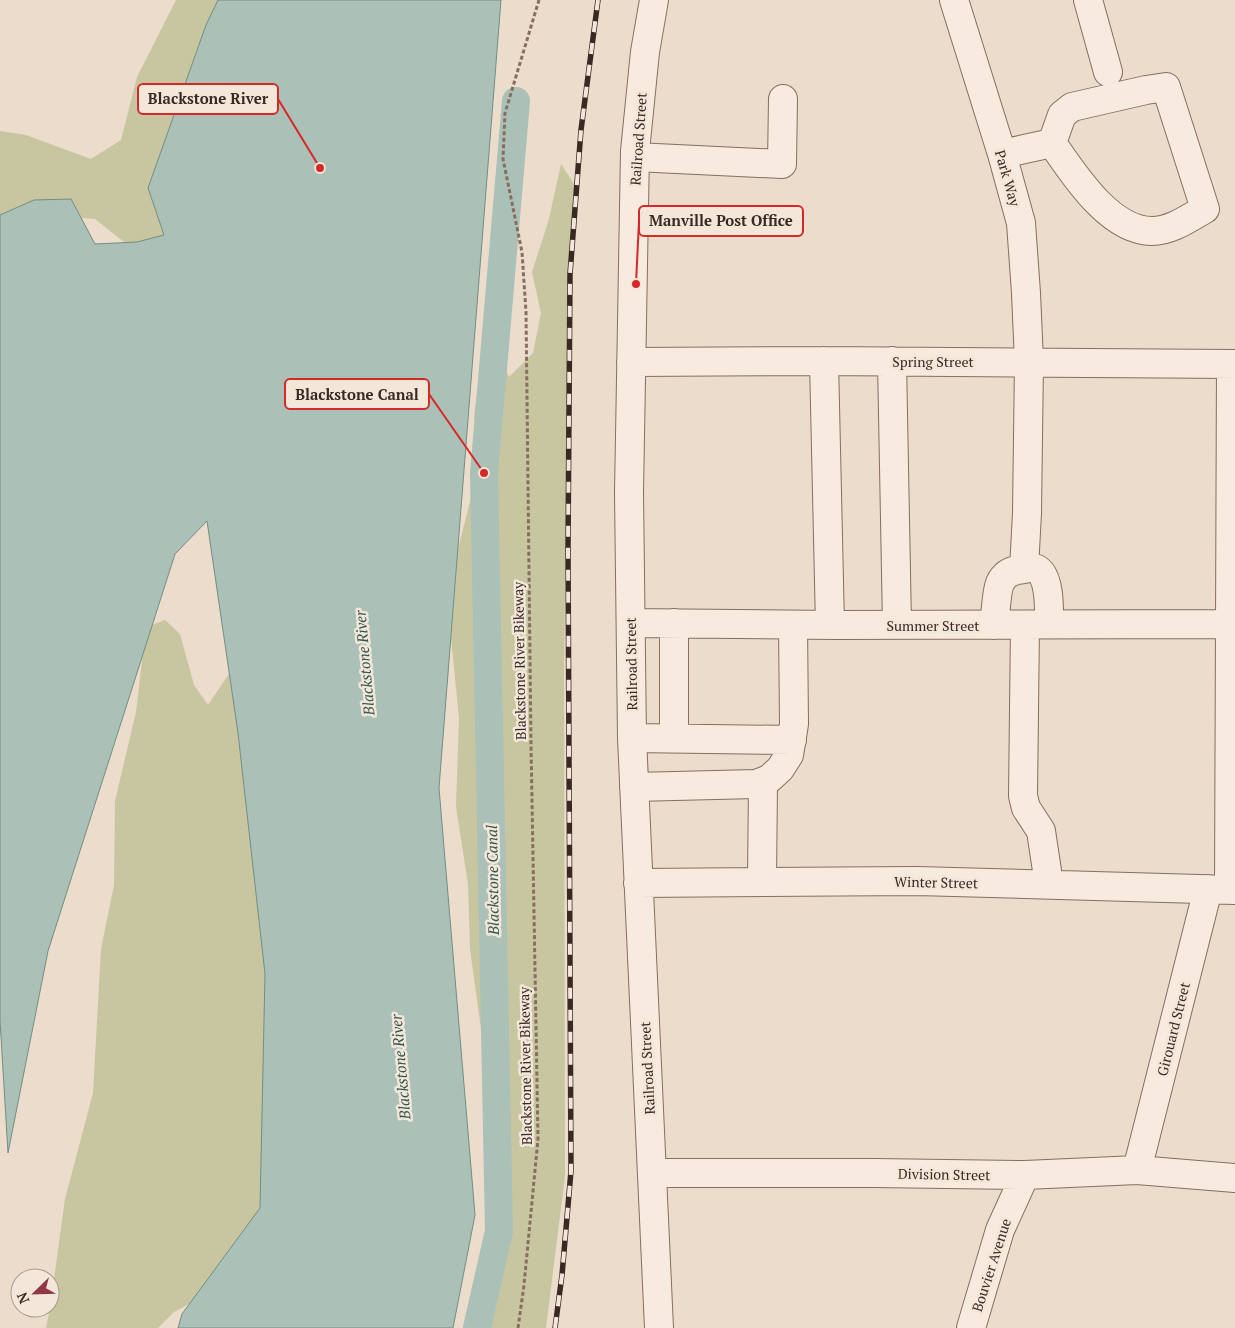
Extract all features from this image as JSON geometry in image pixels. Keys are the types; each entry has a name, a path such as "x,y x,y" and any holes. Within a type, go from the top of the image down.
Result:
{"street":[{"name":"Railroad Street","path":"654,0 645,52 635,157 629,493 632,738 659,1328"},
{"name":"Park Way","path":"954,0 1002,154 1021,223 1029,362 1027,514 1024,569"},
{"path":"1088,0 1108,72"},
{"path":"1166,87 1205,209 1170,227 1152,231 1139,229 1119,220 1103,208 1082,185 1052,143 1062,115 1072,107 1166,87"},
{"path":"635,157 782,164 782,99"},
{"path":"1002,154 1052,143"},
{"path":"824,361 830,625"},
{"path":"892,361 897,625"},
{"name":"Spring Street","path":"631,362 892,361 1233,365"},
{"name":"Girouard Street","path":"1137,1170 1224,889 1233,624 1233,365"},
{"path":"994,625 1000,583 1006,574 1034,568 1039,571 1048,588 1049,596 1037,625 1023,796 1026,808 1041,830 1049,884"},
{"name":"Summer Street","path":"631,623 793,625 1233,624"},
{"path":"674,623 674,738"},
{"path":"634,787 756,784 769,779 780,769 789,755 794,724 793,625"},
{"path":"632,738 792,740"},
{"path":"762,882 763,782"},
{"name":"Winter Street","path":"638,883 917,880 1224,889"},
{"name":"Division Street","path":"652,1173 875,1172 1025,1175 1137,1170 1235,1178"},
{"name":"Bouvier Avenue","path":"971,1328 1000,1230 1025,1175"}],"path":[{"name":"Blackstone River Bikeway","path":"518,1328 524,1285 538,1129 526,312 522,252 503,158 505,113 539,0"}],"shaded area":[{"path":"176,0 230,0 212,36 156,165 155,196 168,233 133,249 95,219 56,216 0,242 0,131 26,135 91,159 121,140 137,77"},
{"path":"561,164 578,190 569,310 564,665 565,1176 546,1328 486,1328 498,1282 495,1131 470,949 468,884 456,807 459,718 451,638 458,549 479,466 474,415 486,332 493,331 501,334 503,362 509,377 533,353 541,313 532,272 549,219"},
{"path":"165,620 180,634 194,685 208,705 233,668 245,730 241,755 281,858 269,1261 174,1312 158,1328 46,1328 48,1318 60,1318 60,1268 56,1268 65,1199 93,1093 101,949 114,885 115,801 136,712 144,644 149,626"}],"water":[{"path":"218,0 501,0 439,788 475,1215 453,1328 178,1328 182,1314 260,1208 265,974 238,733 207,521 175,554 48,951 8,1153 0,1020 0,215 34,200 71,199 95,244 137,242 164,235 148,188 206,25"}],"waterway":[{"name":"Blackstone Canal","path":"477,1328 499,1231 484,473 516,101"}],"railway":[{"path":"555,1328 562,1275 571,1171 568,549 570,274 581,130 598,0"}],"place":[{"name":"Blackstone River","path":"320,168"},
{"name":"Manville Post Office","path":"636,284"},
{"name":"Blackstone Canal","path":"484,473"}]}
